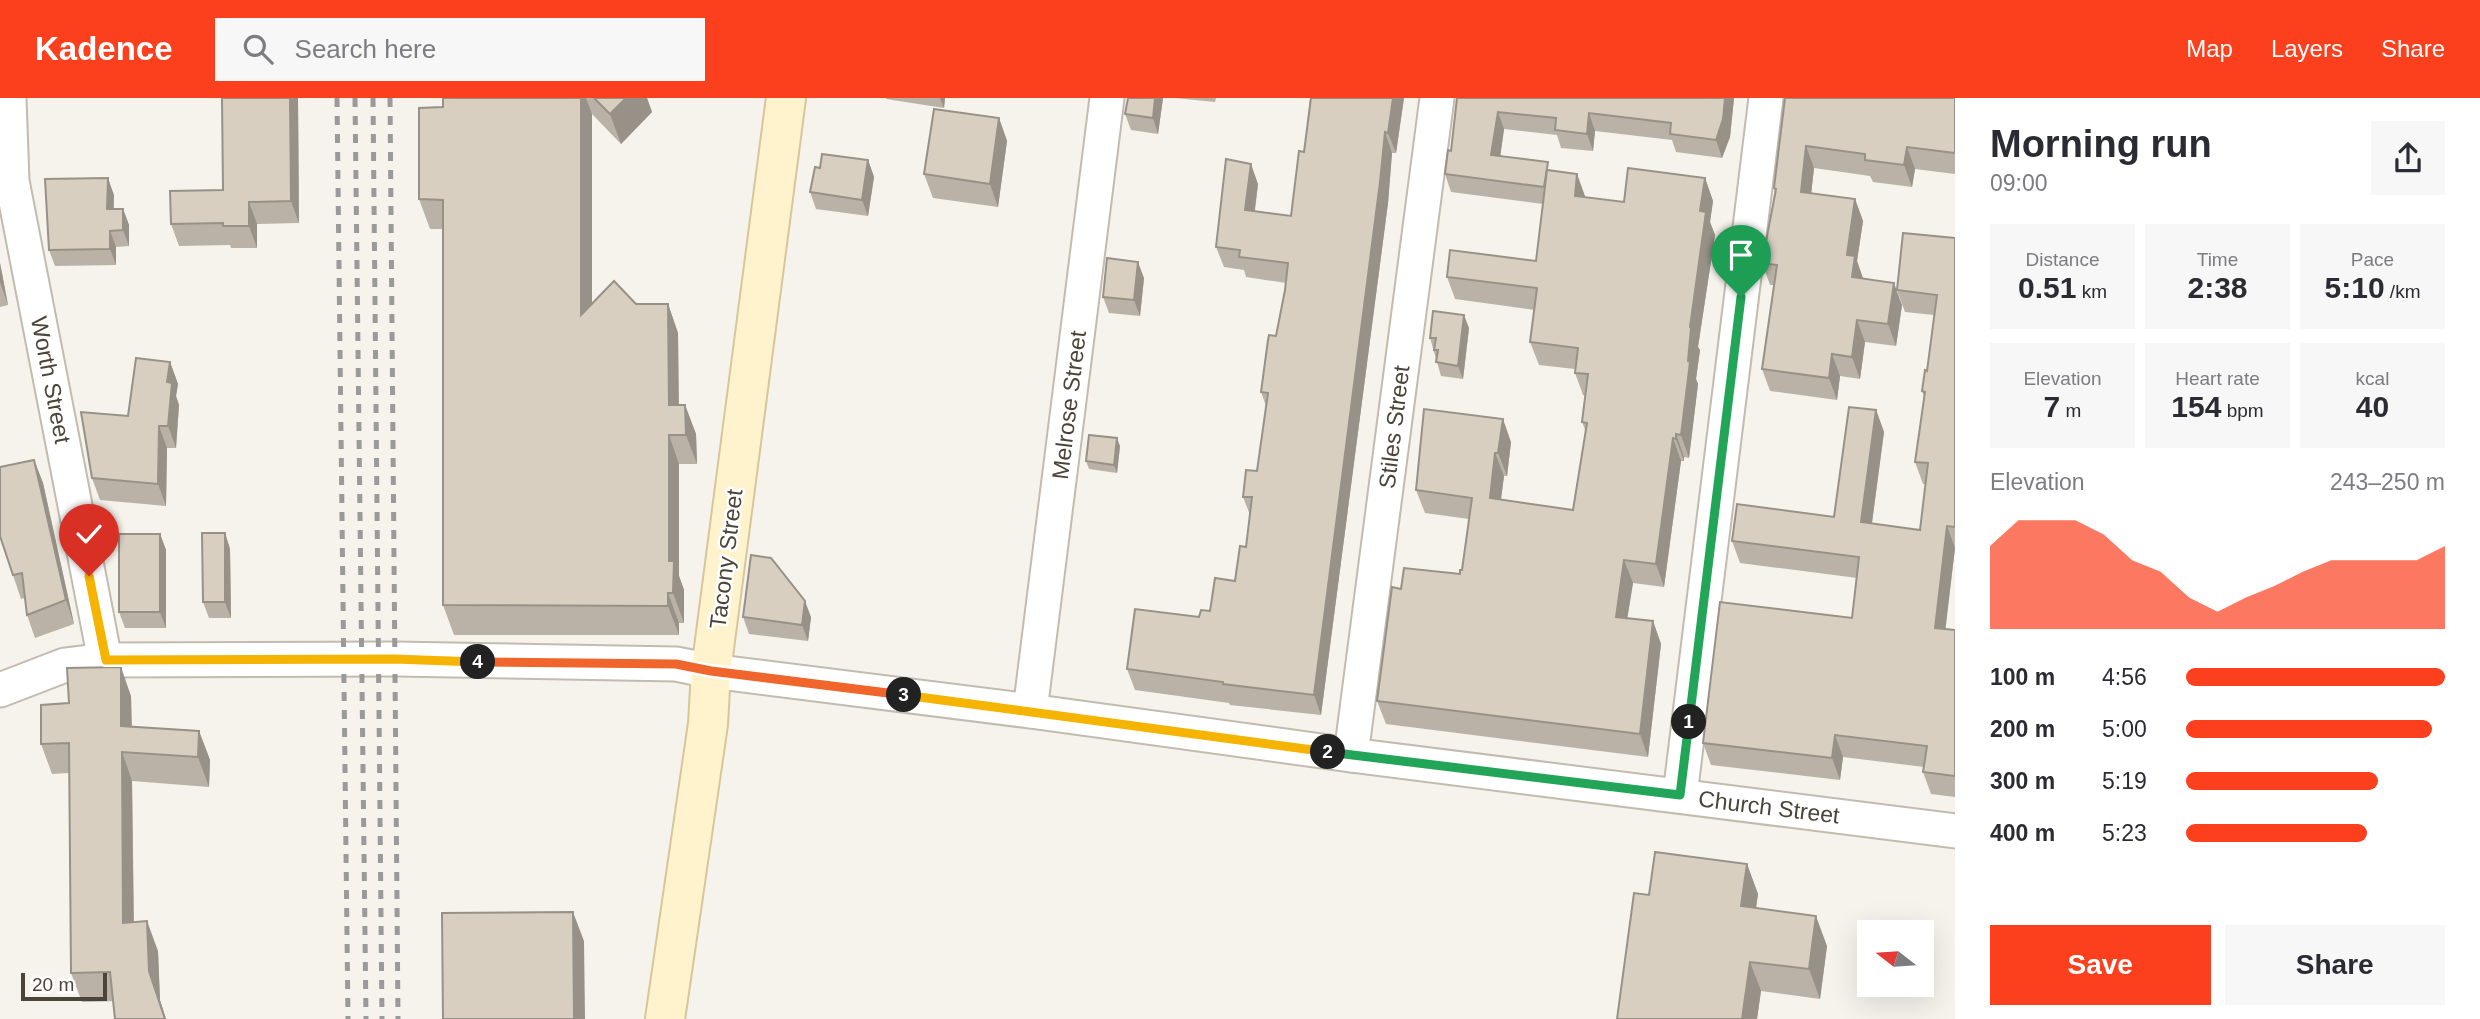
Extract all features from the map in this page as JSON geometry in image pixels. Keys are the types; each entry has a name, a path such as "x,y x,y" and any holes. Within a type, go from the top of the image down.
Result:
{"main road":[{"name":"Tacony Street","path":"665,1019 708,724 711,671 786,98"}],"street":[{"name":"Worth Street","path":"9,98 12,181 106,660"},
{"name":"Melrose Street","path":"1030,711 1107,98"},
{"name":"Stiles Street","path":"1351,755 1437,98"},
{"path":"1680,795 1766,98"},
{"name":"Church Street","path":"0,690 65,665 106,660 394,659 676,664 711,671 1351,755 1955,831"}],"building":[{"path":"222,98 290,98 291,201 249,202 249,226 223,226 223,223 171,224 170,191 223,190"},
{"path":"443,98 581,98 581,315 614,281 636,304 668,304 669,405 685,405 686,435 669,435 669,561 674,561 673,593 668,593 668,606 443,605 443,200 419,199 419,108 443,107"},
{"path":"594,98 626,98 610,114"},
{"path":"1128,98 1155,98 1153,118 1125,114"},
{"path":"1311,98 1393,98 1388,133 1385,132 1314,695 1127,669 1135,609 1199,617 1201,610 1210,611 1215,578 1235,581 1240,546 1246,547 1252,497 1243,497 1246,470 1257,471 1268,393 1261,392 1268,340 1269,335 1276,336 1288,263 1239,257 1240,250 1216,247 1226,159 1251,164 1245,210 1291,216 1299,151 1304,152"},
{"path":"1457,98 1725,98 1723,119 1716,140 1670,134 1671,123 1589,113 1587,134 1555,130 1556,118 1498,112 1491,155 1548,162 1544,187 1445,174 1448,150 1451,151"},
{"path":"1785,98 1955,98 1955,153 1907,147 1904,165 1865,160 1865,154 1806,146 1801,192 1855,199 1847,255 1855,256 1852,277 1894,283 1888,324 1857,320 1852,357 1832,354 1829,378 1762,369 1777,265 1762,263 1776,189"},
{"path":"934,109 999,118 990,184 924,174"},
{"path":"822,154 868,160 862,200 810,192 815,167 820,168"},
{"path":"1628,168 1705,178 1700,211 1706,212 1690,327 1690,362 1681,435 1676,434 1676,439 1673,438 1656,564 1624,560 1616,617 1653,621 1640,734 1377,701 1392,587 1401,589 1404,568 1460,574 1462,570 1472,498 1416,490 1424,409 1503,419 1498,453 1495,453 1490,498 1573,510 1587,423 1582,422 1588,374 1575,373 1578,348 1530,342 1537,288 1447,277 1450,250 1536,261 1547,170 1577,174 1575,196 1624,202"},
{"path":"108,178 107,209 123,209 123,230 110,231 110,249 49,250 45,179"},
{"path":"1903,233 1955,238 1955,527 1947,526 1935,628 1955,630 1955,776 1923,772 1927,746 1835,735 1832,758 1703,743 1720,602 1852,618 1859,557 1732,541 1737,504 1834,517 1849,407 1876,410 1861,522 1920,530 1928,463 1915,462 1925,392 1922,391 1937,295 1897,290"},
{"path":"1107,258 1138,262 1134,300 1103,297"},
{"path":"1433,311 1464,315 1458,366 1436,362 1436,338 1430,338"},
{"path":"136,358 170,362 167,382 172,383 168,426 159,426 158,484 92,478 81,412 128,416"},
{"path":"1089,435 1117,438 1114,465 1086,461"},
{"path":"34,460 66,600 27,615 22,573 13,575 0,536 0,467"},
{"path":"202,533 225,533 225,602 203,602"},
{"path":"119,534 160,534 160,612 119,612"},
{"path":"751,555 771,558 805,601 802,625 743,617"},
{"path":"121,667 121,726 199,731 198,757 122,752 123,923 147,921 149,971 165,1019 115,1019 110,972 71,973 69,743 41,744 41,705 69,703 67,668"},
{"path":"1655,852 1747,864 1741,906 1816,916 1809,969 1750,962 1742,1019 1617,1019 1634,893 1649,895"},
{"path":"573,912 574,1019 443,1019 442,913"}],"railway":[{"path":"337,98 348,1019"},
{"path":"355,98 366,1019"},
{"path":"373,98 382,1019"},
{"path":"390,98 398,1019"}],"route":[{"path":"89,576 106,660 394,659 676,664 711,671 1351,755 1680,795 1741,297"}]}
